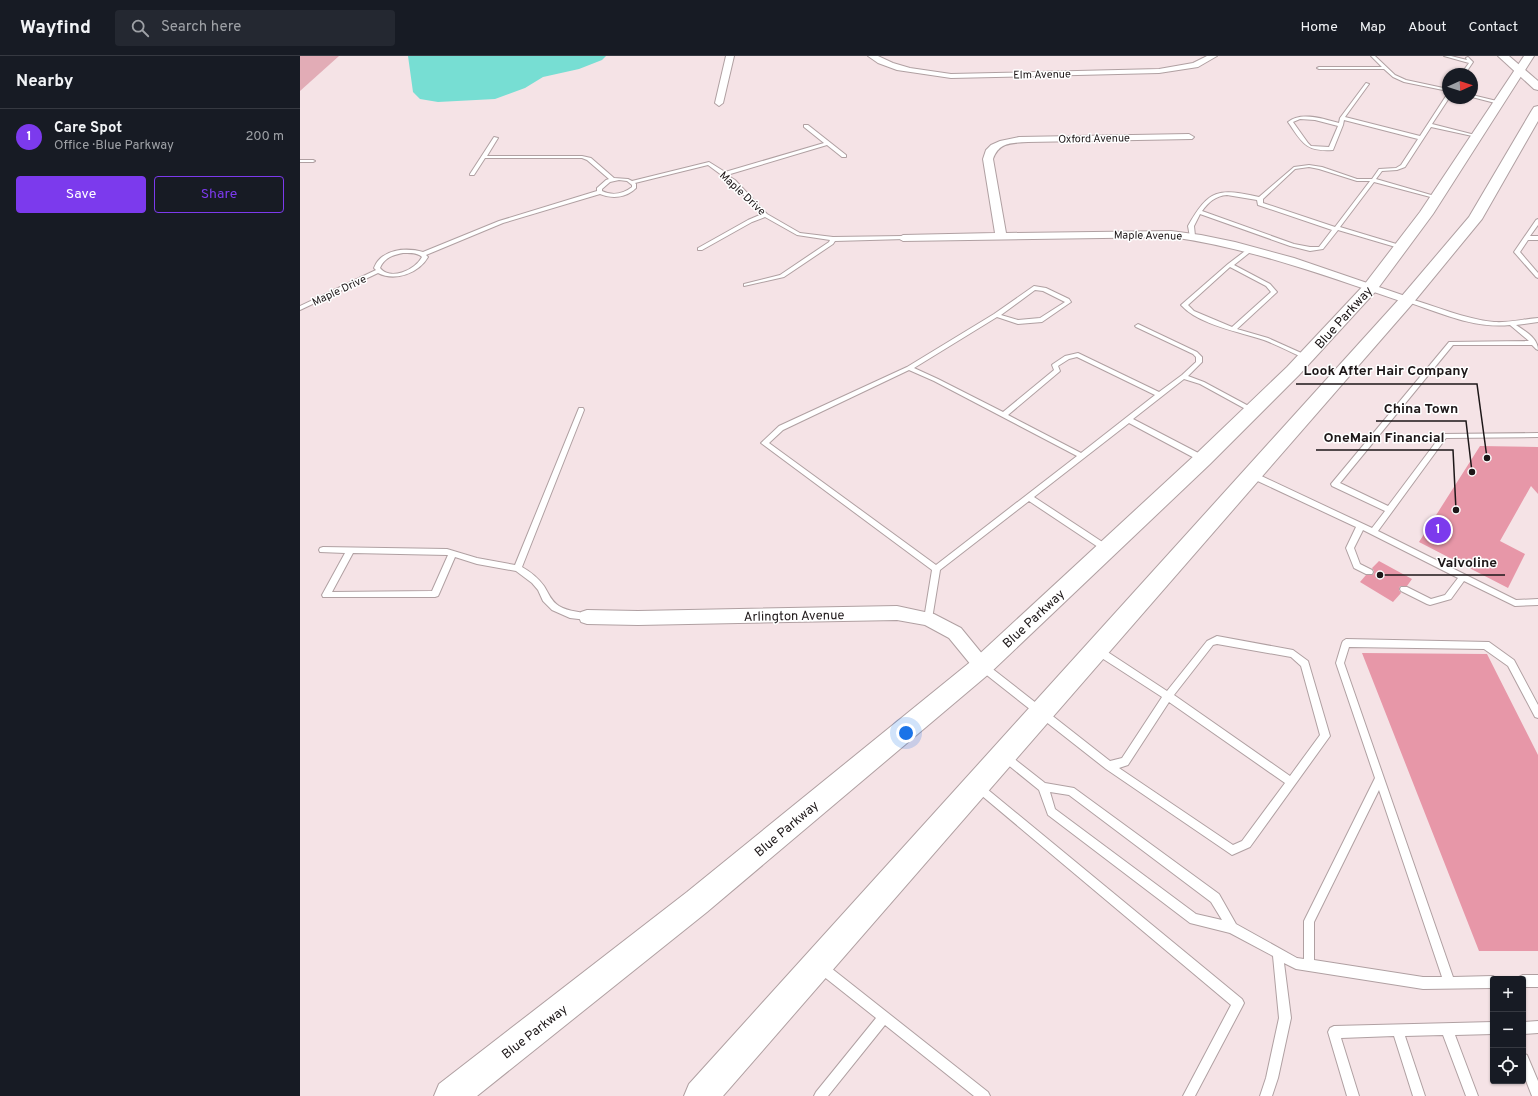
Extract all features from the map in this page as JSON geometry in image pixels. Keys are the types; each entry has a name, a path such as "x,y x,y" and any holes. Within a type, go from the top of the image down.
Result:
{"main road":[{"path":"1503,56 1538,88"},
{"name":"Blue Parkway","path":"451,1096 697,902 982,666 1108,550 1203,459 1306,357 1370,288 1436,198 1529,56"},
{"path":"711,1092 818,965 976,785 1407,300 1474,219 1538,110"},
{"path":"1509,160 1524,153 1538,132"}],"street":[{"path":"719,103 730,56"},
{"name":"Elm Avenue","path":"872,56 886,63 912,71 951,76 1160,71 1194,65 1213,56"},
{"name":"Oxford Avenue","path":"1001,236 988,159 991,151 1001,145 1014,140 1028,139 1189,137"},
{"name":"Maple Avenue","path":"903,238 1171,234 1192,236 1239,245 1407,300"},
{"name":"Arlington Avenue","path":"587,617 638,618 897,613 928,619 955,633 982,666"}],"lane":[{"path":"1373,56 1394,76 1405,81 1442,89"},
{"path":"1446,56 1471,62"},
{"path":"1469,56 1468,58 1471,62"},
{"path":"1467,68 1471,62"},
{"path":"1318,68 1384,68"},
{"path":"1341,125 1308,118 1293,119 1290,122 1310,148 1331,149 1341,125 1342,118 1367,84"},
{"path":"1478,97 1499,102"},
{"path":"1199,212 1292,245 1310,249 1321,248 1381,170 1397,169 1403,166 1443,104"},
{"path":"1342,118 1421,138"},
{"path":"1430,125 1477,136"},
{"path":"806,126 844,156"},
{"path":"472,174 496,138"},
{"path":"724,174 828,143"},
{"path":"484,157 582,157 589,159 613,180"},
{"path":"300,162 314,162"},
{"name":"Maple Drive","path":"600,192 601,186 613,180 624,179 632,182 709,163 733,181 765,215 799,234 833,239 903,238"},
{"path":"1260,199 1294,168 1301,167 1320,168 1357,180 1373,180 1436,198"},
{"name":"Maple Drive","path":"422,254 501,222 600,192 612,196 624,194 634,187 632,182"},
{"path":"1192,236 1191,226 1199,212 1210,198 1218,195 1235,194 1260,199"},
{"path":"1260,199 1260,204 1337,229 1401,247"},
{"path":"700,249 750,221 765,215"},
{"path":"1538,220 1517,252 1538,276"},
{"path":"1526,238 1538,238"},
{"path":"746,285 782,276 831,243 833,239"},
{"path":"1251,249 1184,305 1192,312 1233,330 1266,339 1306,357"},
{"name":"Maple Drive","path":"300,308 378,271 390,275 414,270 424,262 425,257 419,252 406,251 392,254 380,260 377,268 378,271"},
{"path":"1230,265 1268,285 1274,292 1233,330"},
{"path":"936,569 764,443 781,428 909,368 996,315 1034,288 1044,289 1067,300 1068,302 1042,320 1018,322 996,315"},
{"path":"1407,300 1439,311 1494,324 1512,324 1538,320"},
{"path":"1512,324 1536,346"},
{"path":"928,619 936,569 1160,396 1184,377 1199,362 1199,357 1195,353 1138,326"},
{"path":"1390,510 1335,484 1451,343 1536,346"},
{"path":"1003,415 1057,371 1055,365 1067,357 1078,355 1160,396"},
{"path":"909,368 1082,456"},
{"path":"1184,377 1202,383 1253,410"},
{"path":"518,568 580,410"},
{"path":"1129,420 1203,459"},
{"path":"1374,532 1444,436 1538,434"},
{"path":"1252,475 1374,532 1515,603 1538,602"},
{"path":"1029,497 1108,550"},
{"path":"1361,526 1350,548 1356,566 1369,572"},
{"path":"323,550 423,551 452,554 477,561 518,568 536,582 547,601 557,609 571,615 587,617"},
{"path":"350,550 326,595 435,594 452,554"},
{"path":"1404,589 1430,602 1448,597 1463,577"},
{"path":"982,666 1109,766 1232,850 1246,844 1325,736 1305,664 1294,654 1217,640 1210,643 1168,696 1125,762 1109,766"},
{"path":"1450,982 1340,663 1346,643 1486,646 1511,662 1538,714"},
{"path":"1097,650 1168,696 1291,782"},
{"path":"1003,755 1043,787 1071,791 1215,898 1232,928"},
{"path":"1309,965 1309,922 1380,778"},
{"path":"976,785 1238,1003 1189,1096"},
{"path":"1043,787 1051,812 1194,919 1232,928 1296,963 1423,983 1490,982"},
{"path":"1266,1096 1272,1078 1285,1018 1278,954"},
{"path":"818,965 984,1096"},
{"path":"1526,981 1538,981"},
{"path":"820,1096 884,1017"},
{"path":"1526,1028 1538,1027"},
{"path":"1353,1096 1334,1032 1490,1028"},
{"path":"1447,1029 1472,1096"},
{"path":"1398,1031 1420,1096"},
{"path":"1526,1066 1538,1095"}],"shaded area":[{"path":"300,56 339,56 300,91"}],"water":[{"path":"408,56 606,56 602,60 579,69 543,77 525,88 495,99 438,102 420,99 413,92"}],"building":[{"path":"1480,446 1538,447 1538,494 1531,486 1500,541 1525,554 1508,588 1419,542"},
{"path":"1379,561 1412,579 1407,586 1400,586 1399,590 1401,593 1393,602 1360,582 1366,575 1373,575 1374,571 1372,568"},
{"path":"1362,653 1487,654 1538,755 1538,951 1479,951"}],"place":[{"name":"Look After Hair Company","path":"1487,458"},
{"name":"China Town","path":"1472,472"},
{"name":"OneMain Financial","path":"1456,510"},
{"name":"Care Spot","path":"1438,530"},
{"name":"Valvoline","path":"1380,575"}]}
